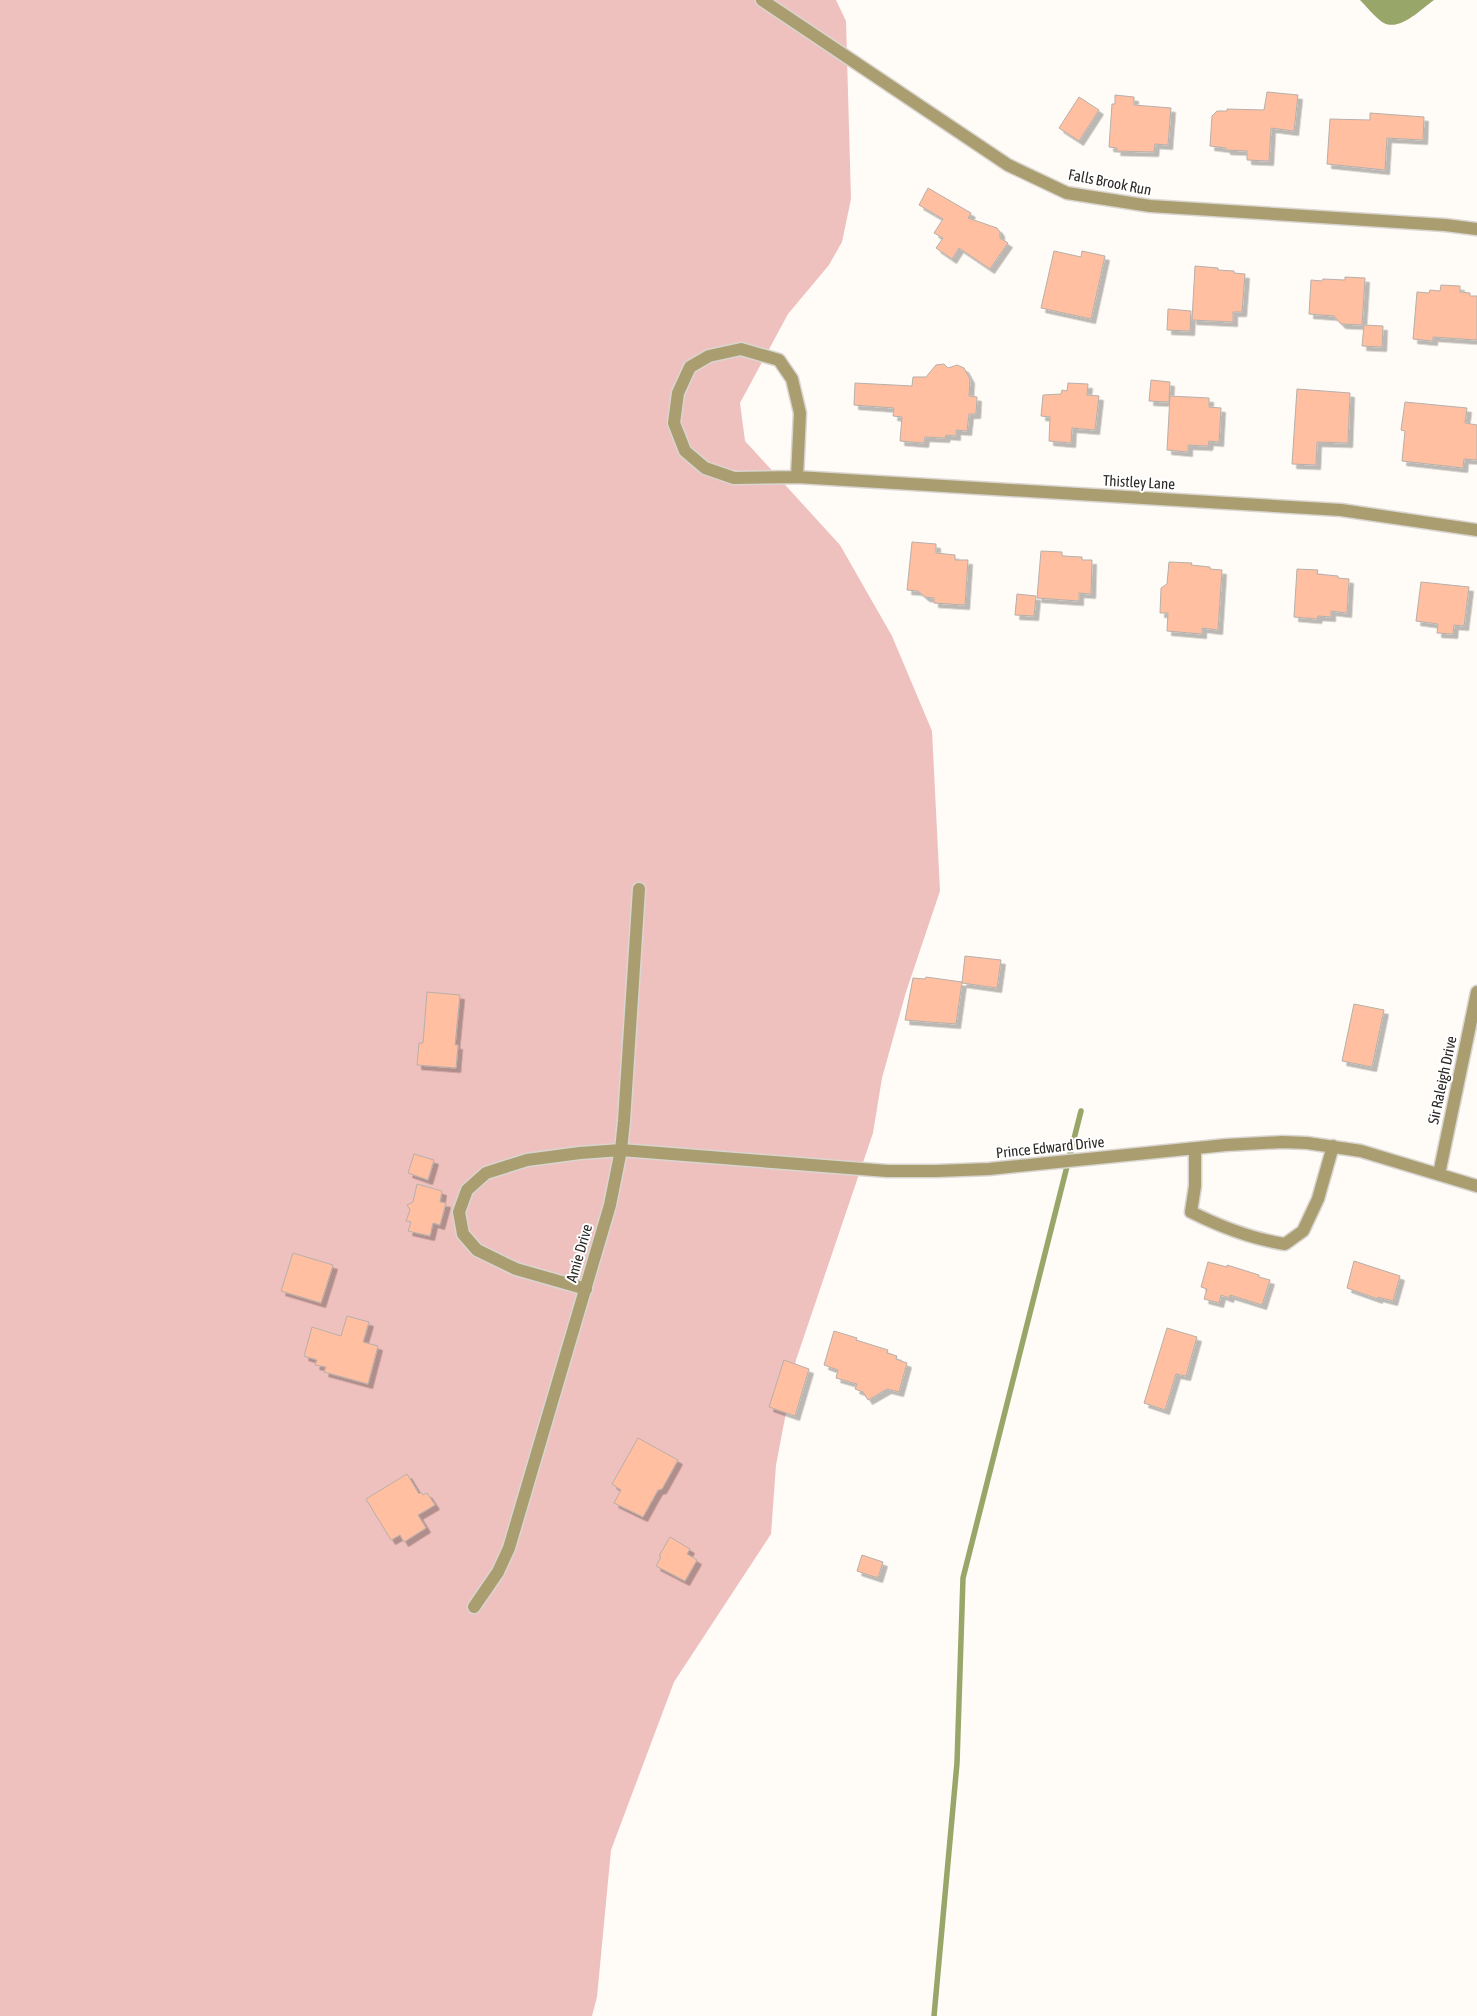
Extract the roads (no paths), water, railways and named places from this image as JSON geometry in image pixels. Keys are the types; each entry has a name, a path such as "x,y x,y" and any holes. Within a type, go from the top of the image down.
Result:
{"street":[{"name":"Falls Brook Run","path":"762,0 1008,165 1067,193 1150,206 1445,225 1477,229"},
{"name":"Thistley Lane","path":"797,477 800,413 792,379 779,360 740,349 709,356 690,367 678,394 674,423 685,451 705,468 734,478 797,477 1341,510 1477,530"},
{"name":"Amie Drive","path":"474,1607 498,1572 508,1548 610,1205 621,1150 639,889"},
{"name":"Sir Raleigh Drive","path":"1439,1174 1477,992"},
{"name":"Prince Edward Drive","path":"586,1288 516,1269 476,1250 463,1234 459,1212 467,1190 486,1174 527,1160 621,1150 887,1171 936,1171 989,1169 1282,1142 1334,1146 1361,1151 1477,1186"},
{"path":"1195,1149 1195,1186 1191,1212 1216,1224 1262,1240 1285,1244 1303,1231 1318,1199 1334,1146"}],"waterway":[{"path":"934,2016 957,1763 963,1578 1081,1111"}]}
